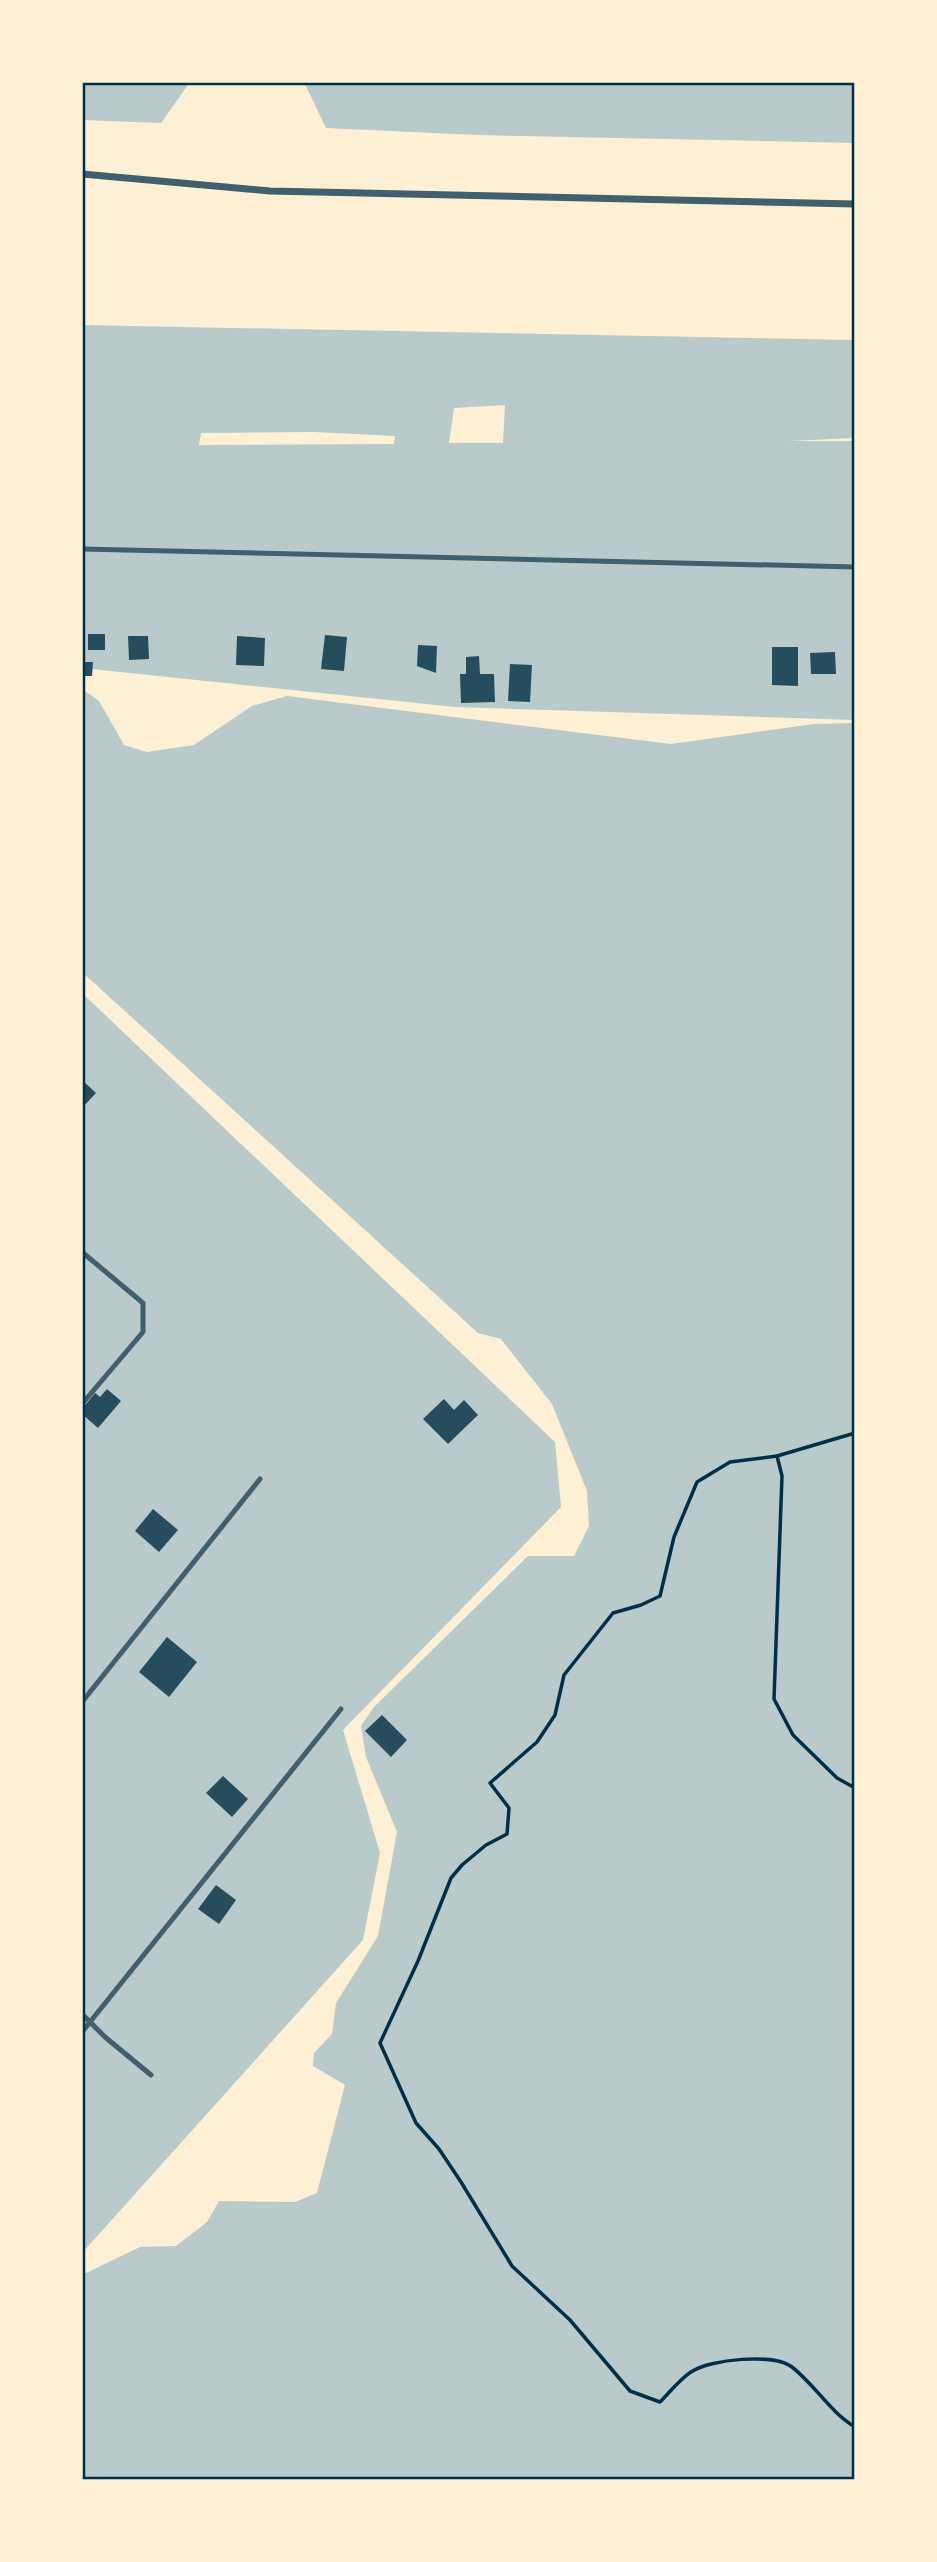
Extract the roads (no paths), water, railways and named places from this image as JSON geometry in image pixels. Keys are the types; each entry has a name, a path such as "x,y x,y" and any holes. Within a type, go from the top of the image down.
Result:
{"street":[{"path":"82,174 270,191 855,204"}],"lane":[{"path":"82,549 855,567"},
{"path":"82,1252 143,1303 143,1322 142,1332 82,1404"},
{"path":"82,1702 260,1479"},
{"path":"82,2032 341,1709"},
{"path":"82,2014 151,2076"}]}
